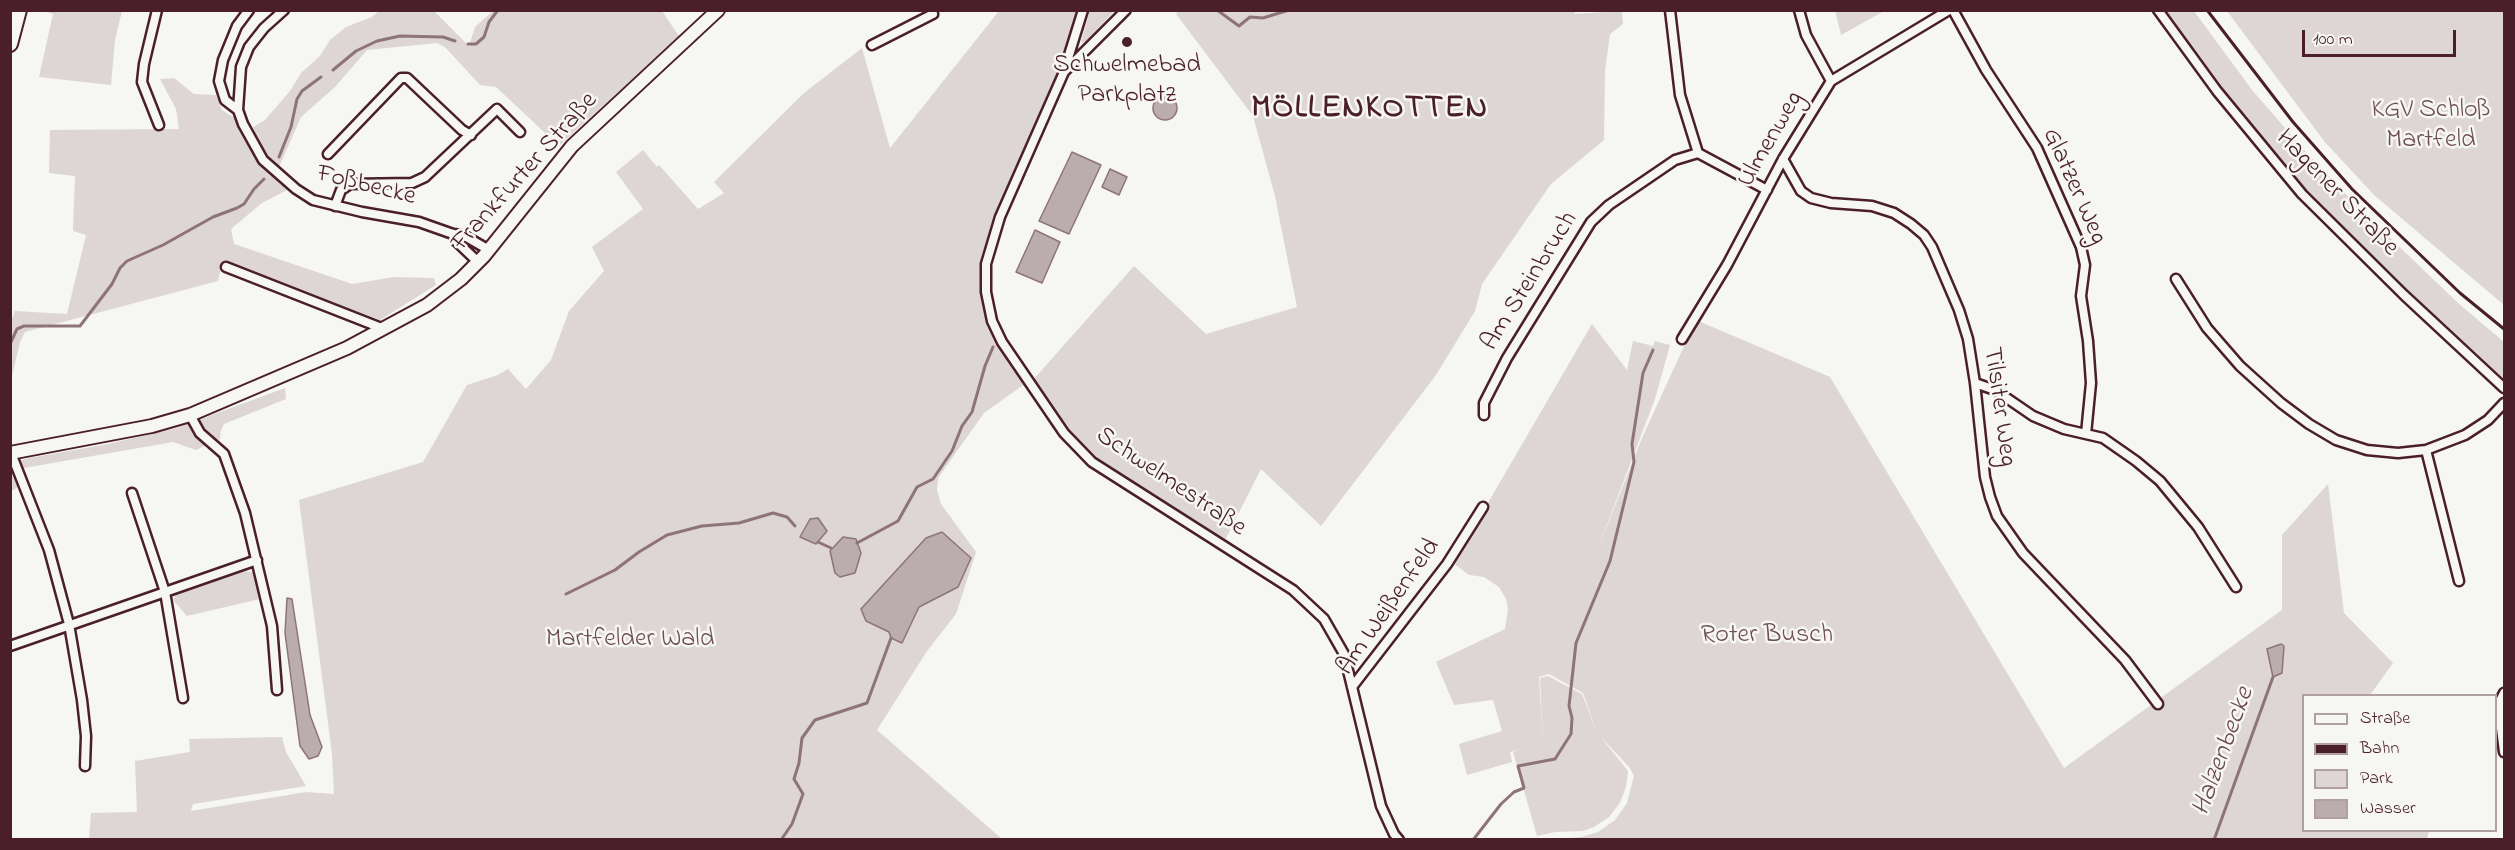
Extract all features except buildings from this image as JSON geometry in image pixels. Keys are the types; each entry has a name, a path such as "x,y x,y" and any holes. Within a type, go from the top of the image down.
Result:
{"main road":[{"path":"10,44 19,10"},
{"name":"Frankfurter Straße","path":"11,453 152,426 190,415 385,330 427,305 478,262 572,147 718,10"}],"street":[{"path":"157,10 142,82 159,125"},
{"name":"Foßbecke","path":"238,110 225,100 219,81 223,60 237,26 249,10"},
{"path":"872,45 933,14 932,10"},
{"path":"1064,72 1083,10"},
{"name":"Schwelmestraße","path":"1126,10 1064,72 1000,217 986,264 986,292 992,321 1002,342 1064,434 1092,462 1293,590 1324,619 1344,654 1353,687"},
{"path":"1670,10 1680,95 1698,153 1767,190"},
{"path":"1799,10 1806,35 1831,81"},
{"name":"Ulmenweg","path":"1682,339 1727,266 1783,159 1831,81 1951,10"},
{"name":"Glatzer Weg","path":"1951,10 1986,70 2037,148 2081,247 2085,265 2081,296 2088,340 2091,383 2086,434"},
{"name":"Hagener Straße","path":"2158,10 2217,91 2302,194 2404,295 2505,388"},
{"name":"Foßbecke","path":"280,12 249,47 241,67 238,110 263,160 305,196 335,206 420,222 470,238 489,250"},
{"path":"328,154 401,78 406,78 462,130 471,135"},
{"path":"335,206 341,190 350,184 412,183 426,177 497,109 520,132"},
{"name":"Am Steinbruch","path":"1484,416 1484,403 1507,358 1591,222 1675,160 1698,153"},
{"name":"Tilsiter Weg","path":"1783,159 1801,191 1811,198 1831,203 1872,206 1894,213 1924,235 1938,259 1968,339 1985,477 1997,516 2023,553 2125,660 2158,704"},
{"name":"Foßbecke","path":"453,234 456,241 478,262"},
{"path":"226,267 385,330"},
{"path":"2176,279 2207,328 2240,366 2309,424 2336,440 2367,450 2398,453 2426,450 2465,435 2488,420 2505,403"},
{"path":"1975,383 1995,390 2033,416 2064,429 2103,438 2136,461 2160,481 2199,527 2236,587"},
{"path":"190,415 200,433 224,454 245,513 272,626 277,690"},
{"path":"2426,450 2459,581"},
{"path":"11,453 49,550 69,624 82,700 86,736 85,766"},
{"path":"132,493 165,592 183,698"},
{"name":"Am Weißenfeld","path":"1399,840 1381,806 1353,687 1447,564 1483,507"},
{"path":"10,646 257,560"},
{"path":"2505,693 2499,703 2499,712 2505,752"}],"green space":[{"path":"494,10 662,11 679,36 559,146 496,87 480,85 445,47 437,43 367,50 335,87 301,117 279,167 263,150 253,127 265,120 290,91 301,73 320,56 330,40 346,27 372,17 379,11 434,11 469,46 475,27"},
{"path":"1115,10 1085,43 1081,42 1090,11"},
{"path":"1574,10 1575,14 1622,11 1623,24 1610,34 1605,71 1604,140 1551,184 1482,284 1475,311 1436,375 1321,526 1261,469 1224,542 1095,459 1068,431 1033,380 1134,266 1206,334 1297,307 1275,196 1253,116 1176,14 1179,11"},
{"path":"1835,10 1884,10 1884,11 1841,35"},
{"path":"44,11 122,11 115,40 111,85 39,77 53,14"},
{"name":"Martfelder Wald","path":"999,11 1078,11 1059,72 997,215 984,255 982,292 1026,383 984,413 938,478 937,490 941,504 976,552 956,614 927,651 877,730 1002,839 89,840 91,813 137,812 135,761 190,752 189,739 282,737 286,752 306,786 193,804 191,811 306,792 334,794 332,754 299,500 423,462 467,385 498,375 508,369 526,389 551,360 569,311 604,271 592,247 643,209 616,172 643,150 698,209 724,193 714,182 804,93 862,48 890,148","holes":["971,558 958,587 919,607 902,643 891,638 889,632"]},
{"path":"2167,11 2194,11 2252,90 2305,151 2361,210 2458,303 2504,342 2504,379 2403,286 2309,193 2205,68"},
{"name":"KGV Schloß Martfeld","path":"2227,11 2504,11 2504,305 2374,195 2324,141"},
{"path":"174,78 194,94 216,95 222,110 235,118 243,138 260,165 289,189 262,203 231,229 234,244 352,284 394,277 434,278 436,285 380,320 222,263 218,281 25,332 20,342 11,380 11,322 15,311 67,314 86,235 73,231 75,176 49,173 50,130 179,129 176,109 160,79"},
{"name":"Roter Busch","path":"1696,320 1830,377 2064,768 2282,610 2282,535 2328,484 2344,613 2393,663 2371,694 2302,694 2302,832 2429,832 2427,840 1552,839 1581,837 1598,832 1615,820 1627,803 1634,776 1630,768 1600,736 1628,771 1626,787 1620,803 1609,817 1594,827 1583,831 1555,832 1537,836 1513,752 1520,749 1510,752 1512,762 1467,775 1459,744 1502,731 1493,700 1454,705 1436,662 1505,629 1508,609 1506,599 1499,587 1484,577 1469,575 1453,563 1592,324 1627,370 1633,341 1653,346 1655,341 1670,345 1655,399 1595,556 1642,438","holes":["1549,674 1583,693 1597,733 1582,694 1548,676 1540,678 1543,742 1539,677"]},
{"path":"285,388 286,399 224,424 220,439 196,450 173,442 18,469 13,475 18,487 11,491 10,464 29,458 174,429"},
{"path":"242,571 252,572 256,577 260,599 187,616 173,600 176,594"}],"water":[{"path":"1165,96 1174,99 1177,108 1174,117 1165,120 1156,117 1153,108 1156,99"},
{"path":"1072,152 1101,165 1069,234 1039,221"},
{"path":"1110,169 1127,177 1119,195 1102,187"},
{"path":"1035,230 1060,242 1042,283 1016,272"},
{"path":"818,518 827,531 816,544 800,537 810,519"},
{"path":"942,532 971,558 958,587 919,607 902,643 891,638 889,632 866,621 861,609 926,538"},
{"path":"843,537 856,539 861,553 855,573 840,577 835,573 830,551"},
{"path":"287,598 292,599 310,715 322,747 318,756 309,759 300,746 285,633"},
{"path":"2281,644 2284,646 2282,673 2273,677 2267,649"}],"waterway":[{"path":"468,44 476,44 484,37 489,22 498,10"},
{"path":"1217,10 1239,26 1250,17 1263,18 1289,10"},
{"path":"333,70 356,51 377,41 400,36 443,37 455,41"},
{"path":"279,157 291,127 297,99 302,91 321,77"},
{"path":"10,344 17,329 24,326 80,326 127,261 163,245 213,217 244,204 264,179"},
{"path":"857,543 898,521 917,487 933,479 952,451 962,426 972,412 993,347"},
{"path":"1473,840 1501,804 1514,792 1524,788 1518,766 1555,759 1571,734 1572,718 1569,706 1576,643 1610,561 1634,462 1632,444 1643,373 1653,350"},
{"path":"566,594 615,570 667,535 702,526 739,523 773,513 787,517 795,526"},
{"path":"818,542 831,548"},
{"path":"781,840 792,824 803,794 794,779 799,763 802,738 815,720 867,703 891,638"},
{"name":"Halzenbecke","path":"2214,840 2273,677"}],"railway":[{"path":"2207,10 2293,122 2352,189 2460,293 2504,329"}],"place":[{"name":"Schwelmebad Parkplatz","path":"1127,42"}],"district":[{"name":"MÖLLENKOTTEN","path":"1370,111"}]}
